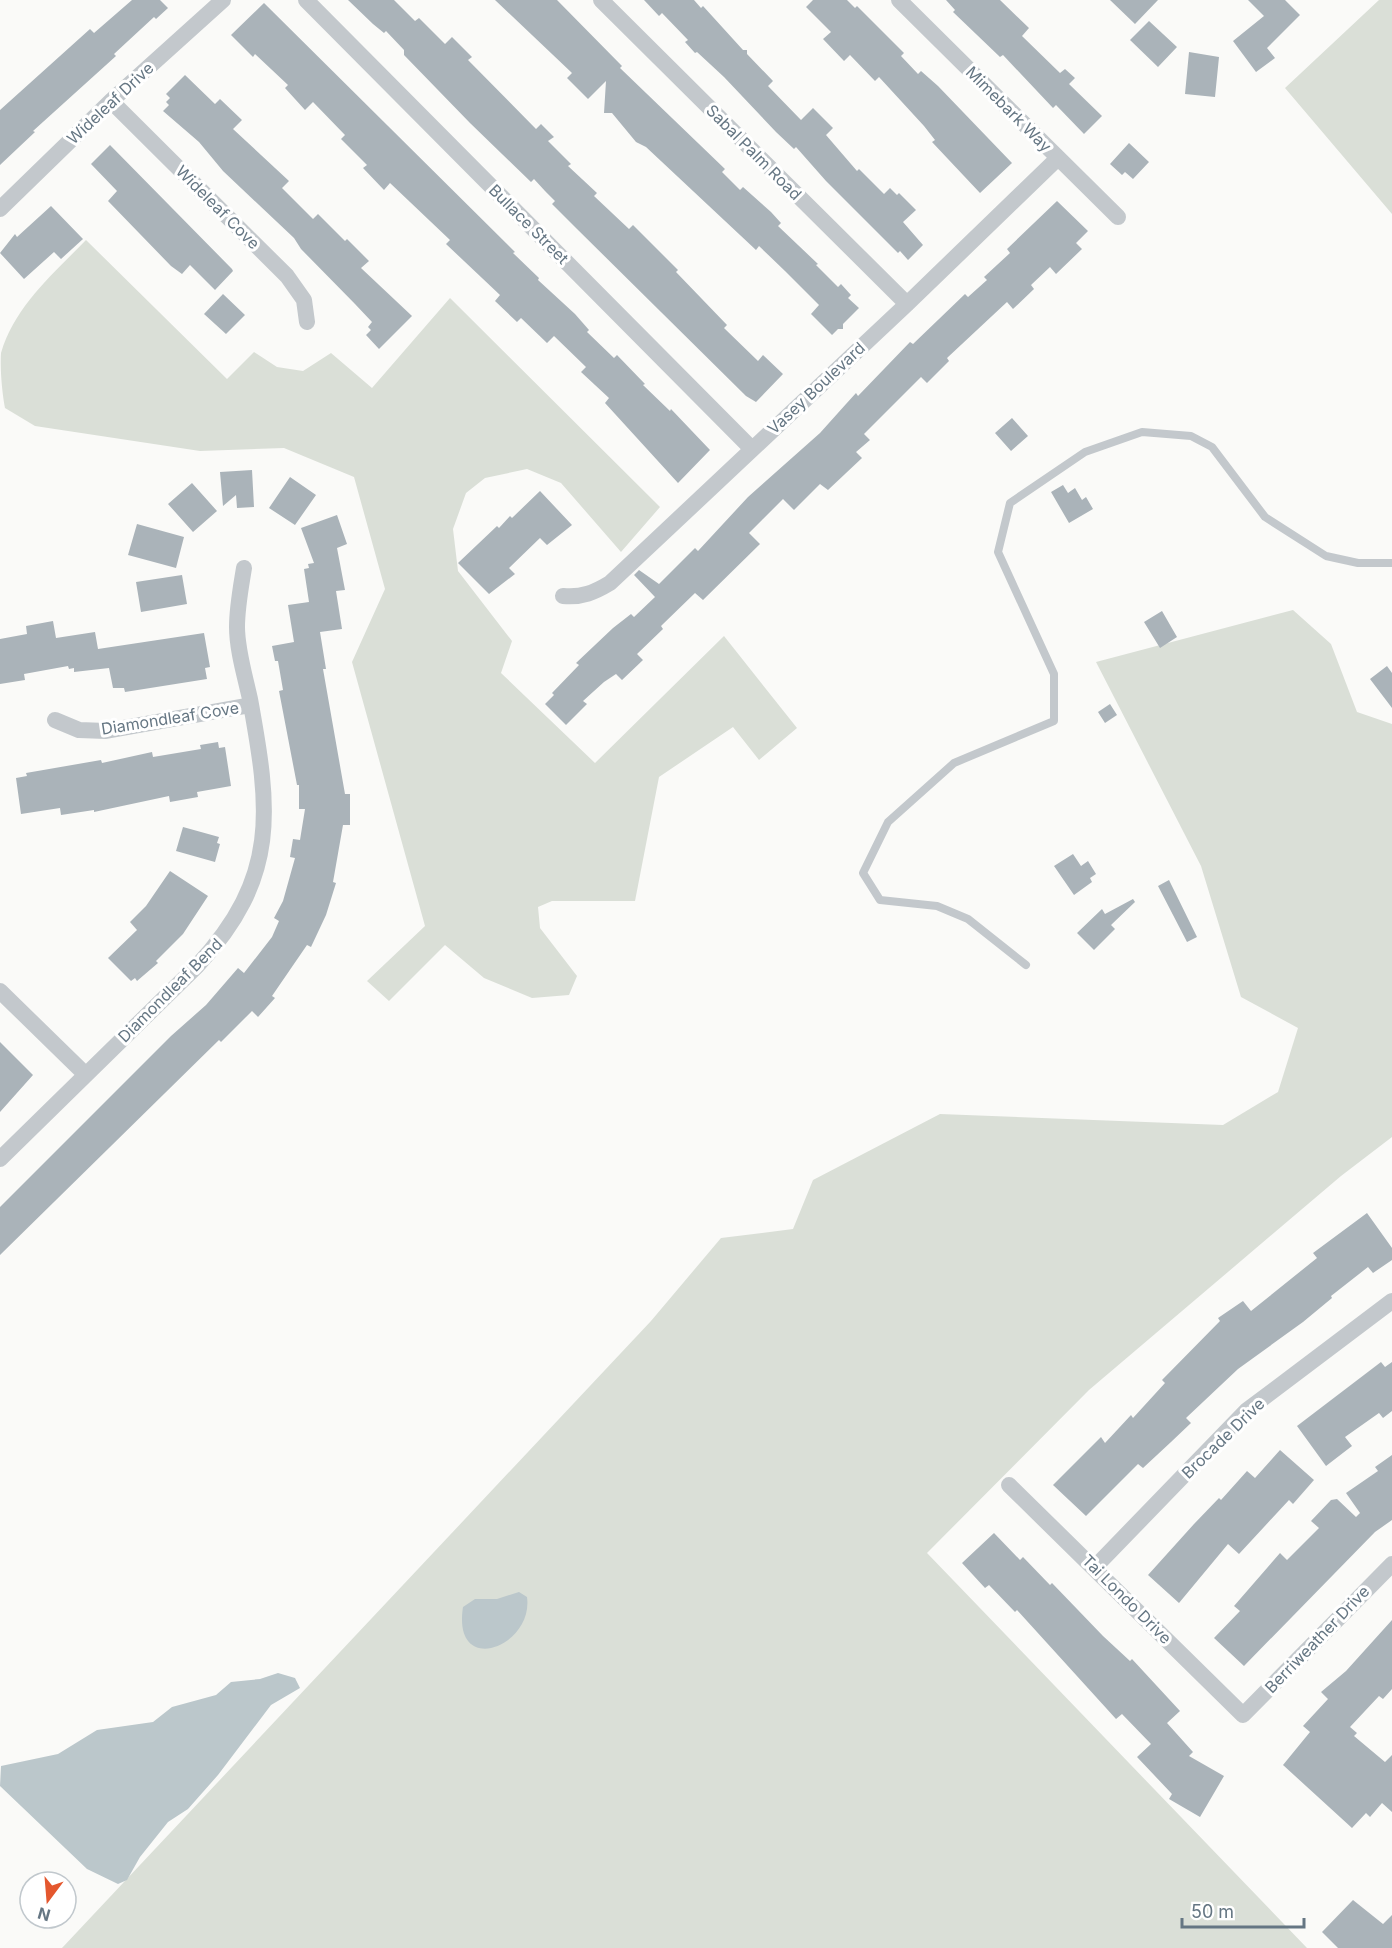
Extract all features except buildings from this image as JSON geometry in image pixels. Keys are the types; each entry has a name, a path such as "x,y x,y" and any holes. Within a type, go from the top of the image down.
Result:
{"street":[{"name":"Wideleaf Drive","path":"0,209 111,101 223,0"},
{"name":"Bullace Street","path":"306,0 751,448"},
{"name":"Sabal Palm Road","path":"600,0 907,304"},
{"name":"Mimebark Way","path":"899,0 1119,217"},
{"name":"Wideleaf Cove","path":"111,101 286,276 304,300 307,322"},
{"name":"Vasey Boulevard","path":"563,596 575,597 593,593 610,583 751,448 907,304 1058,158"},
{"name":"Diamondleaf Bend","path":"0,1160 220,942 247,896 258,868 264,827 264,775 237,628 244,568"},
{"name":"Diamondleaf Cove","path":"55,720 79,730 106,731 251,705"},
{"path":"0,991 85,1074"},
{"name":"Brocade Drive","path":"1095,1567 1246,1411 1392,1301"},
{"name":"Tai Londo Drive","path":"1009,1485 1095,1567 1243,1715"},
{"name":"Berriweather Drive","path":"1243,1715 1392,1564"}],"lane":[{"path":"1026,965 968,920 937,906 880,900 863,873 888,822 954,763 1054,721 1054,674 998,552 1010,503 1085,452 1142,432 1191,436 1212,447 1266,517 1326,556 1358,563 1392,563"}],"shaded area":[{"path":"1379,0 1392,0 1392,214 1285,88"},
{"path":"86,240 227,379 254,352 277,367 303,371 331,353 372,388 450,298 660,507 621,552 561,483 527,469 485,478 466,493 453,529 458,571 512,641 501,673 595,763 724,636 797,728 759,760 733,727 659,777 635,901 552,901 538,907 540,928 577,976 569,995 532,998 484,978 445,945 389,1001 367,981 425,926 352,662 385,589 354,477 284,448 200,451 35,426 5,408 1,353 7,336 36,292"},
{"path":"1293,610 1331,644 1357,712 1392,724 1392,1137 1341,1176 1089,1390 927,1553 1307,1948 62,1948 651,1321 721,1238 793,1229 813,1180 940,1114 1223,1125 1278,1092 1298,1028 1241,997 1201,866 1096,662"},
{"path":"519,1592 527,1597 526,1615 518,1630 507,1641 493,1647 480,1648 469,1642 463,1629 463,1607 475,1599 497,1599"},
{"path":"278,1673 295,1678 300,1688 271,1705 218,1775 188,1809 168,1822 140,1857 127,1880 118,1884 87,1869 0,1786 1,1766 58,1754 97,1730 153,1722 172,1707 216,1695 231,1682 260,1679"}]}
